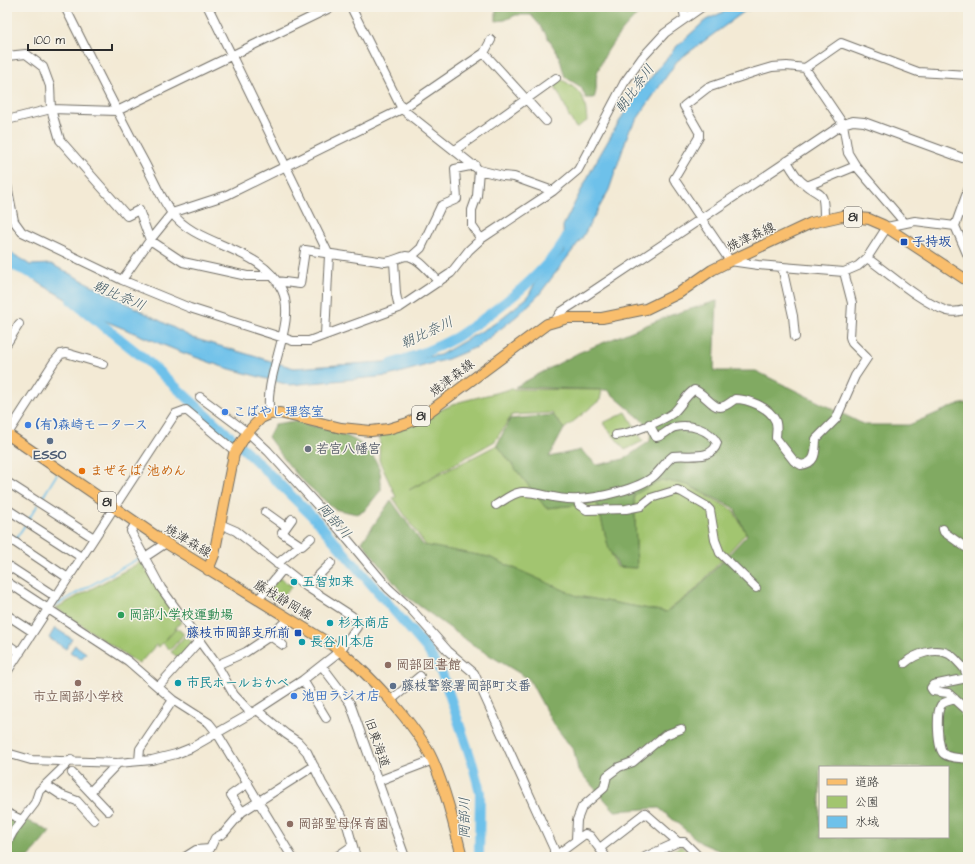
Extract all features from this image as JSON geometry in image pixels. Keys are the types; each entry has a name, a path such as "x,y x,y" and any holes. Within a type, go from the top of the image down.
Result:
{"main road":[{"name":"焼津森線","path":"7,435 208,570 214,555 236,451 246,434 261,418 270,414 289,415 356,430 388,429 408,423 426,414 547,324 568,318 602,318 646,309 679,293 712,270 824,219 842,216 857,217 869,219 888,227 968,281"},
{"name":"藤枝静岡線","path":"208,570 340,651 390,700 418,734 433,760 462,857"}],"street":[{"path":"65,7 117,111 172,213 191,229 255,262 274,278 284,298 286,310 268,400 270,414"},
{"path":"208,7 328,255 325,334"},
{"path":"7,120 51,109 117,111 332,7"},
{"path":"351,7 402,109 477,167 503,176 514,177 553,191"},
{"path":"683,7 684,18"},
{"path":"7,185 14,221 22,232 122,280 190,308 280,341 309,341 399,308 451,273 481,239 553,191 569,178 582,164 621,88 642,58 666,33 684,18 702,7"},
{"path":"122,280 150,240 172,213 227,196 402,109 484,52 491,40"},
{"path":"955,226 915,221 904,222 888,227 867,258 858,266 844,272 730,261 674,179 699,137 699,132 684,106 707,88 772,67 787,66 805,68 841,43 918,72 968,75"},
{"path":"484,52 546,121"},
{"path":"7,56 26,54 43,67 50,86 51,109 60,140 127,216 138,210 150,240 183,262 247,276 274,278 300,284 305,250 328,255 394,261 400,258 411,257 421,248 441,206 457,199 455,169 477,167"},
{"path":"805,68 843,124 848,153 856,166 904,222"},
{"path":"455,150 528,100 556,78"},
{"path":"555,321 561,312 843,124 853,121 864,122 968,160"},
{"path":"787,161 800,181 822,195 824,200 824,219"},
{"path":"806,186 856,166"},
{"path":"477,167 477,196 472,210 472,226 481,239"},
{"path":"968,190 955,226 968,256"},
{"path":"411,257 439,282"},
{"path":"867,258 893,275 909,290 936,306 954,312 968,309"},
{"path":"394,261 396,294 399,308"},
{"path":"782,267 793,316 795,337"},
{"path":"616,435 626,434 671,414 689,393 694,390 698,391 716,407 721,407 734,399 757,404 772,415 777,424 776,438 794,461 801,465 810,464 815,458 816,439 836,419 855,376 867,358 852,343 850,337 852,303 844,272"},
{"path":"7,343 19,324"},
{"path":"7,435 61,354 66,353 103,364"},
{"path":"200,397 268,451 338,528 388,588 410,608 448,651 474,672 554,849 554,857"},
{"path":"7,672 171,418 178,412 186,410 236,451"},
{"path":"496,505 511,496 523,492 563,499 578,499 610,493 641,484 653,477 673,456 709,454 715,450 717,443 713,436 703,429 675,427 660,436 656,436 649,424"},
{"path":"7,482 94,538"},
{"path":"578,499 579,505 587,510 616,510 641,506 651,498 677,490 682,492 706,506 710,510 715,540 720,552 756,588"},
{"path":"7,509 81,557"},
{"path":"265,512 286,527"},
{"path":"292,519 282,533 300,545"},
{"path":"136,523 131,533 161,588 200,640 217,665 234,695 254,712 303,746 347,825 356,857"},
{"path":"7,753 30,760 71,760 118,763 139,761 180,752 254,712 303,680 340,651 357,627 352,616 307,587 236,531 220,524"},
{"path":"943,529 949,536 965,547 968,547"},
{"path":"7,537 68,578"},
{"path":"258,600 280,566 300,545 302,546 311,538"},
{"path":"144,557 166,543"},
{"path":"307,587 331,563"},
{"path":"7,565 56,597"},
{"path":"7,582 119,654 173,700 209,723 217,733 248,783 292,857"},
{"path":"7,615 33,632"},
{"path":"217,665 246,652 270,636 284,623 286,618"},
{"path":"270,636 283,645"},
{"path":"158,686 200,640"},
{"path":"7,644 20,652"},
{"path":"905,663 912,657 924,652 947,653 952,656 963,668 966,673 966,678 934,685 931,688 933,691 948,693 968,711"},
{"name":"旧東海道","path":"322,666 350,703 405,857"},
{"path":"390,700 420,676"},
{"path":"303,680 320,704 326,718"},
{"path":"955,699 943,702 939,707 938,724 940,751 945,756 968,758"},
{"path":"139,761 140,749 173,700"},
{"path":"576,839 577,820 582,807 604,788 607,776 620,767 633,762 665,735 681,729"},
{"path":"7,844 35,803 39,791 71,760"},
{"path":"378,781 433,760"},
{"path":"90,792 118,763"},
{"path":"185,857 196,850 210,849 215,838 224,834 242,812 314,766"},
{"path":"72,773 108,811"},
{"path":"242,812 231,795 248,783"},
{"path":"46,785 61,795 77,801 94,820"},
{"path":"7,813 22,820"},
{"path":"600,848 645,813 678,842"},
{"path":"554,857 576,839 585,834 590,836 606,857"},
{"path":"645,857 678,842 684,842 699,857"},
{"path":"336,857 352,846"}],"green space":[{"path":"496,7 648,7 625,28 611,46 600,65 597,74 596,92 594,98 586,98 581,87 565,77 559,56 542,28 531,15 516,15 505,20 496,21"},
{"path":"561,79 578,91 585,106 587,121 576,128 567,113 568,112 554,84"},
{"path":"717,301 714,371 756,371 865,425 909,425 956,405 968,403 968,857 734,857 701,843 659,808 615,811 578,770 574,751 552,722 529,679 476,647 403,594 362,542 391,500 423,545 489,557 577,596 666,612 693,593 747,535 734,508 688,485 661,480 634,495 637,568 619,567 609,549 597,503 546,508 497,445 510,419 553,415 564,429 549,457 581,450 597,465 624,459 650,441 651,428 607,390 515,387 578,353 671,315"},
{"path":"511,389 602,390 600,400 564,429 552,413 512,415 495,441 409,490 497,445 546,508 597,503 609,549 617,567 637,568 634,495 659,479 686,484 733,510 746,533 694,591 666,612 577,596 489,557 426,546 393,498 396,497 379,460 380,436 459,402"},
{"path":"626,412 643,441 625,450 603,423"},
{"path":"294,421 331,431 355,440 365,447 373,456 380,470 381,490 364,511 357,514 334,509 301,479 288,464 268,437 275,424"},
{"name":"岡部小学校運動場","path":"141,562 181,622 159,647 156,645 139,664 56,608"},
{"path":"279,578 292,586 278,602 265,595"},
{"path":"177,628 184,634 170,650 163,643"},
{"path":"185,636 193,643 179,658 171,652"},
{"path":"7,813 38,825 50,832 29,857 7,857"},
{"path":"682,846 692,857 658,857"}],"water":[{"path":"734,7 759,7 745,11 677,61 629,131 609,190 582,238 538,296 518,315 479,346 448,359 388,376 289,385 223,367 178,351 98,318 39,283 22,269 7,262 7,250 30,265 51,264 193,338 294,368 397,361 440,355 494,324 528,297 535,283 564,251 563,226 594,165 630,103 676,47 706,20"},
{"path":"55,628 72,639 66,649 49,638"},
{"path":"75,645 86,653 81,659 70,652"}],"waterway":[{"name":"朝比奈川","path":"391,364 423,353 459,336 516,294 541,271 562,245 570,231"},
{"name":"朝比奈川","path":"7,263 35,275"},
{"name":"岡部川","path":"71,300 145,359 247,452 316,520 427,649 443,676 472,762 480,792 479,857"},
{"path":"41,500 57,474"},
{"path":"28,520 38,505"},
{"path":"15,540 25,525"},
{"path":"54,606 141,557"}],"place":[{"name":"子持坂","path":"904,242"},
{"name":"こばやし理容室","path":"225,412"},
{"name":"(有)森崎モータース","path":"28,425"},
{"name":"ESSO","path":"50,441"},
{"name":"若宮八幡宮","path":"308,449"},
{"name":"まぜそば 池めん","path":"82,471"},
{"name":"五智如来","path":"294,582"},
{"name":"岡部小学校運動場","path":"121,615"},
{"name":"杉本商店","path":"330,623"},
{"name":"藤枝市岡部支所前","path":"298,633"},
{"name":"長谷川本店","path":"302,642"},
{"name":"岡部図書館","path":"388,665"},
{"name":"市立岡部小学校","path":"78,683"},
{"name":"市民ホールおかべ","path":"178,683"},
{"name":"藤枝警察署岡部町交番","path":"393,686"},
{"name":"池田ラジオ店","path":"294,696"},
{"name":"岡部聖母保育園","path":"290,824"}]}
